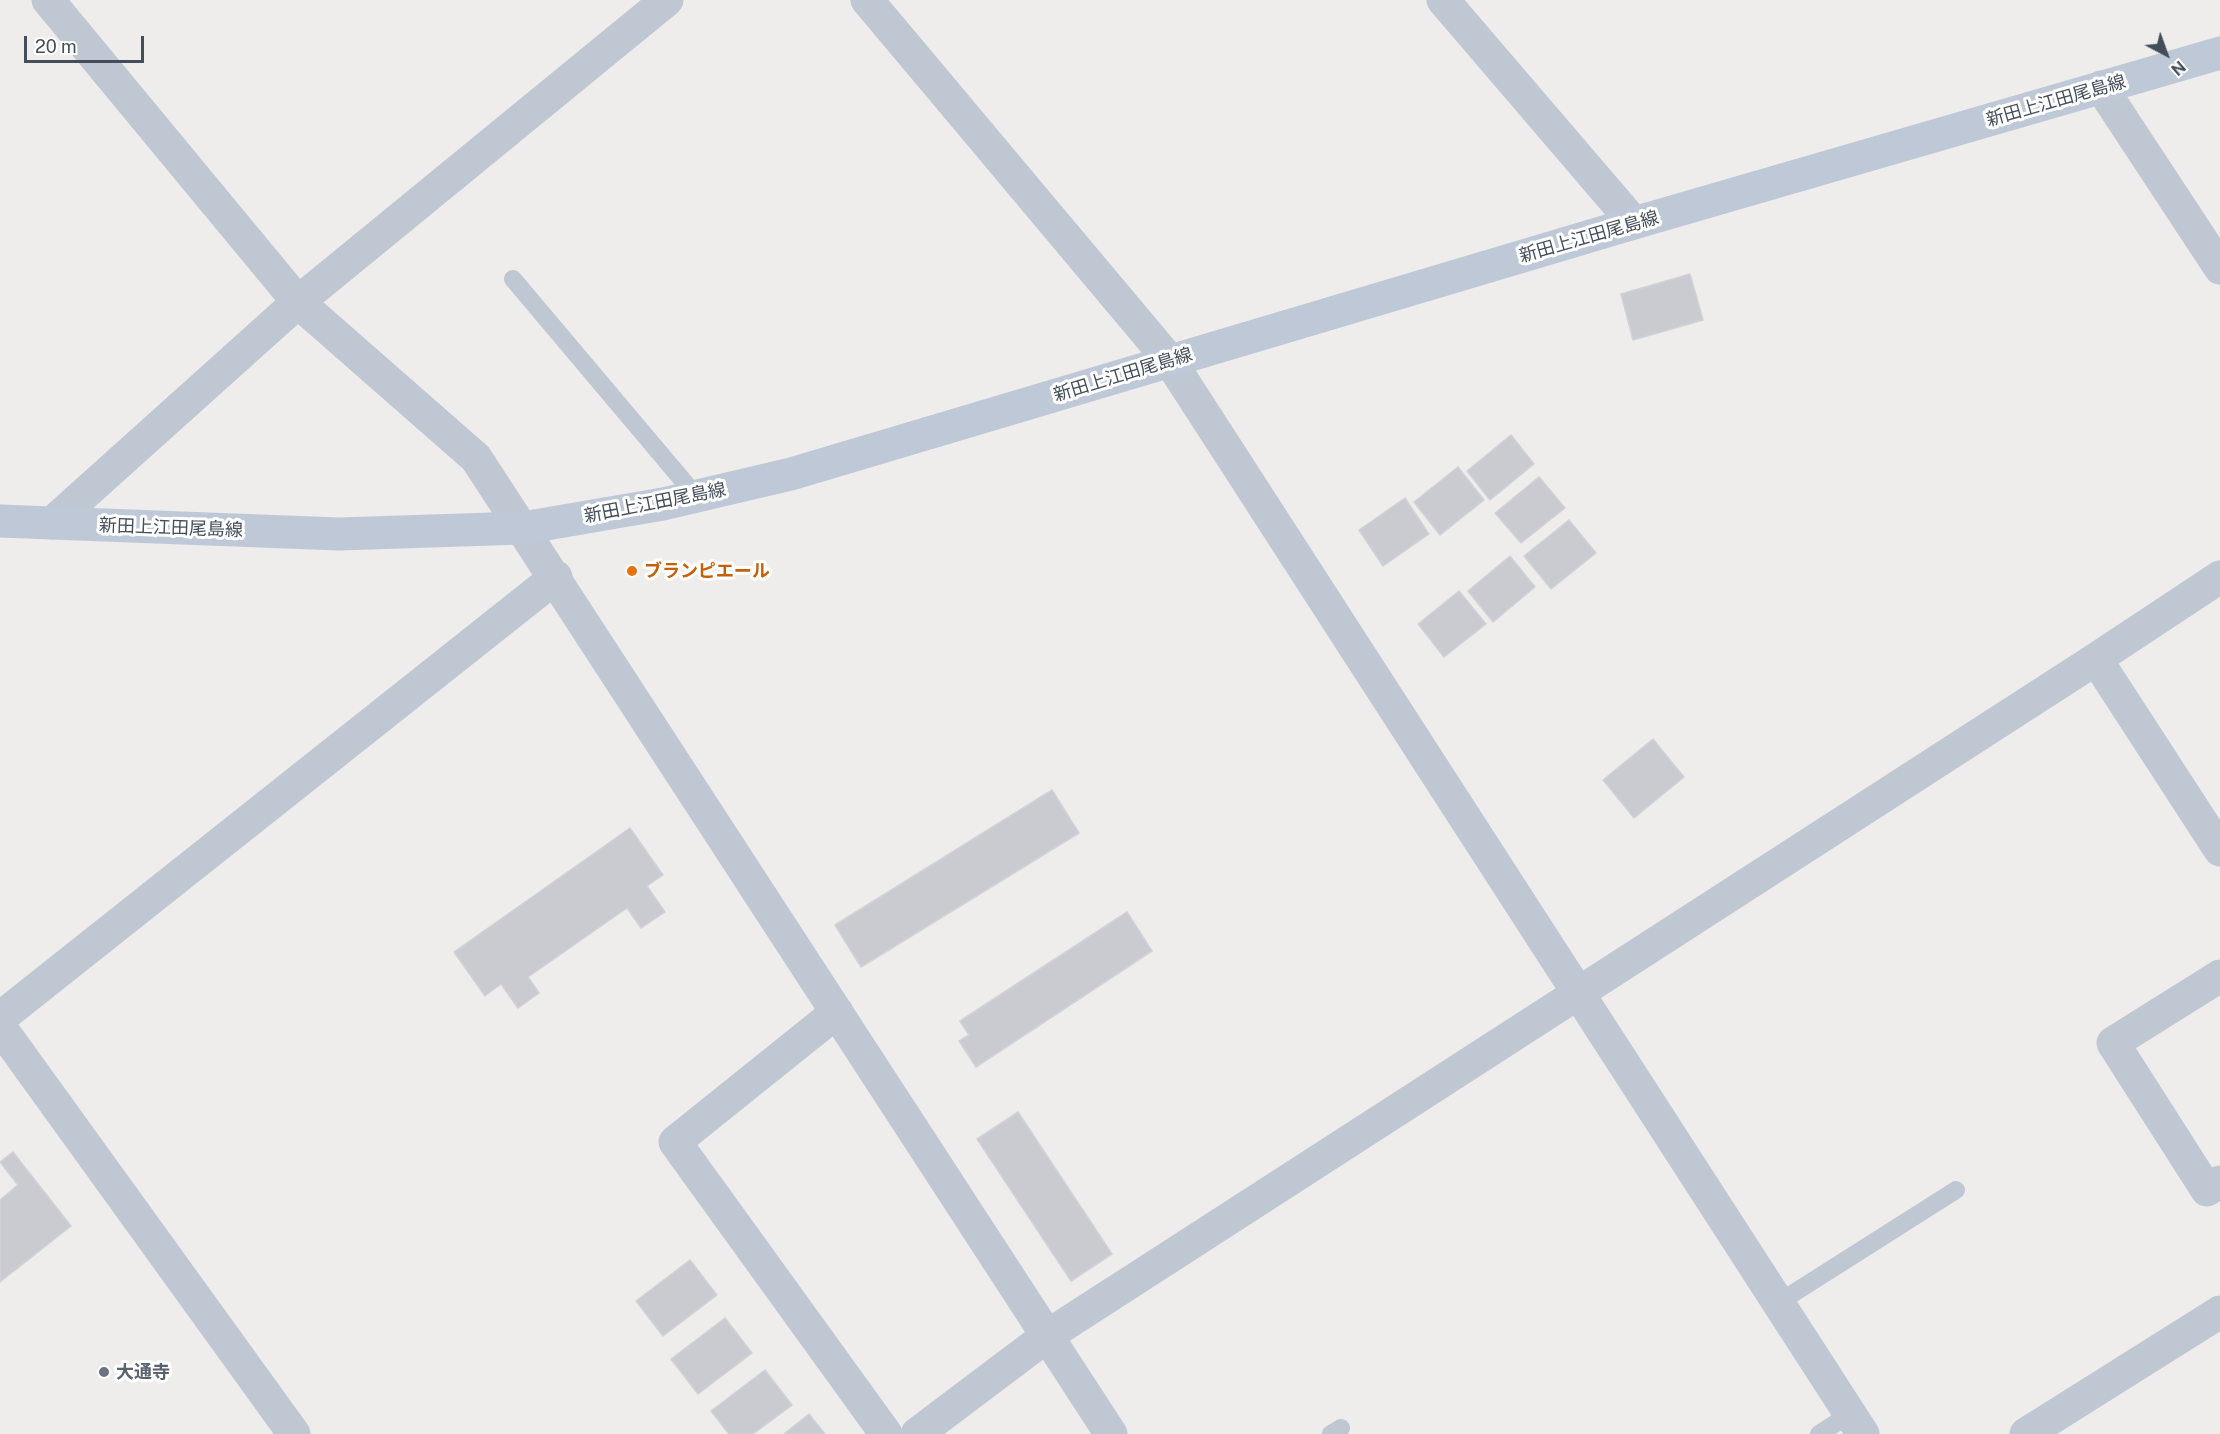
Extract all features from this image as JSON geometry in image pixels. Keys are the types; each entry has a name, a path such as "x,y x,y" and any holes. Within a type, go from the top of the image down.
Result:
{"main road":[{"name":"新田上江田尾島線","path":"0,521 339,534 523,528 663,504 791,474 1634,223 2220,53"}],"street":[{"path":"48,0 298,302 476,458 556,577 1111,1434"},
{"path":"52,523 298,302 666,0"},
{"path":"867,0 1170,361 1856,1424"},
{"path":"1443,0 1634,223"},
{"path":"2101,87 2220,268"},
{"path":"0,1018 556,577"},
{"path":"917,1434 1047,1336 1579,994 2220,577"},
{"path":"2096,659 2220,850"},
{"path":"2220,976 2113,1043 2207,1190 2220,1182"},
{"path":"837,1012 675,1142 886,1434"},
{"path":"0,1027 294,1434"},
{"path":"2026,1434 2220,1312"}],"lane":[{"path":"513,279 696,496"},
{"path":"1778,1303 1956,1190"},
{"path":"1819,1434 1856,1424"}],"building":[{"path":"1690,274 1703,320 1633,340 1621,294"},
{"path":"1511,435 1534,464 1490,500 1467,471"},
{"path":"1458,467 1484,500 1440,535 1414,502"},
{"path":"1539,477 1565,508 1521,543 1495,513"},
{"path":"1405,498 1429,534 1383,566 1359,530"},
{"path":"1569,520 1596,553 1551,589 1524,556"},
{"path":"1510,556 1535,587 1493,622 1468,591"},
{"path":"1459,591 1486,624 1444,657 1418,624"},
{"path":"1653,739 1684,777 1634,818 1603,780"},
{"path":"1052,790 1079,833 861,967 835,925"},
{"path":"630,828 663,875 647,886 665,912 641,928 627,908 528,977 539,993 518,1008 501,984 485,996 454,952"},
{"path":"1127,912 1152,951 976,1067 959,1041 969,1035 960,1021"},
{"path":"1018,1112 1112,1254 1071,1281 977,1139"},
{"path":"13,1152 71,1226 0,1282 0,1200 18,1185 0,1162"},
{"path":"690,1260 717,1295 663,1336 636,1301"},
{"path":"725,1318 752,1353 698,1394 671,1359"},
{"path":"765,1370 792,1405 753,1434 729,1434 711,1411"},
{"path":"809,1414 825,1434 784,1434"}],"place":[{"name":"ブランピエール","path":"632,571"},
{"name":"大通寺","path":"104,1372"}]}
